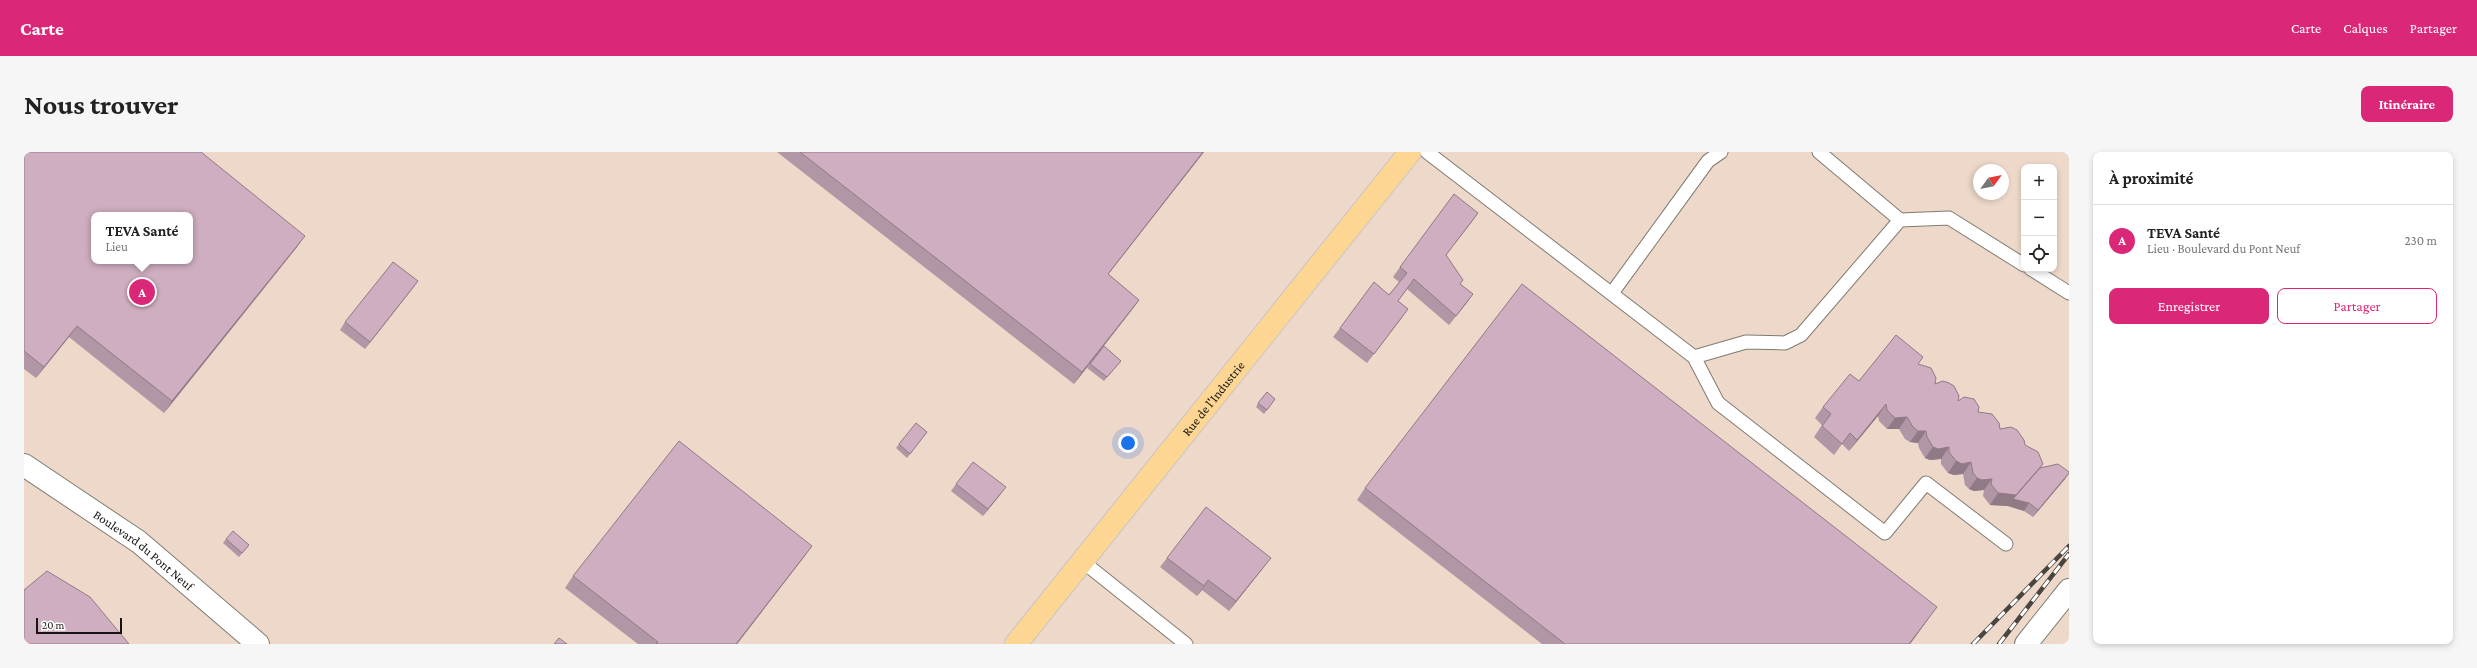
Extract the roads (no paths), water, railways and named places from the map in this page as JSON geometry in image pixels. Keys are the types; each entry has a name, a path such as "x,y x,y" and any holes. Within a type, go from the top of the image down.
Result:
{"main road":[{"name":"Rue de l'Industrie","path":"1016,644 1410,152"}],"street":[{"name":"Boulevard du Pont Neuf","path":"24,465 139,542 258,644"},
{"path":"2026,644 2069,590"}],"lane":[{"path":"1427,152 1694,357 1718,403 1885,533 1926,483 2006,544"},
{"path":"1612,293 1708,162 1721,152"},
{"path":"1819,152 1900,220 1948,218 2021,263"},
{"path":"1694,357 1746,342 1785,343 1801,334 1900,220"},
{"path":"2036,272 2069,293"},
{"path":"1082,561 1186,644"}],"railway":[{"path":"1973,644 2069,546"},
{"path":"1999,644 2069,554"}],"place":[{"name":"TEVA Santé","path":"142,292"}]}
